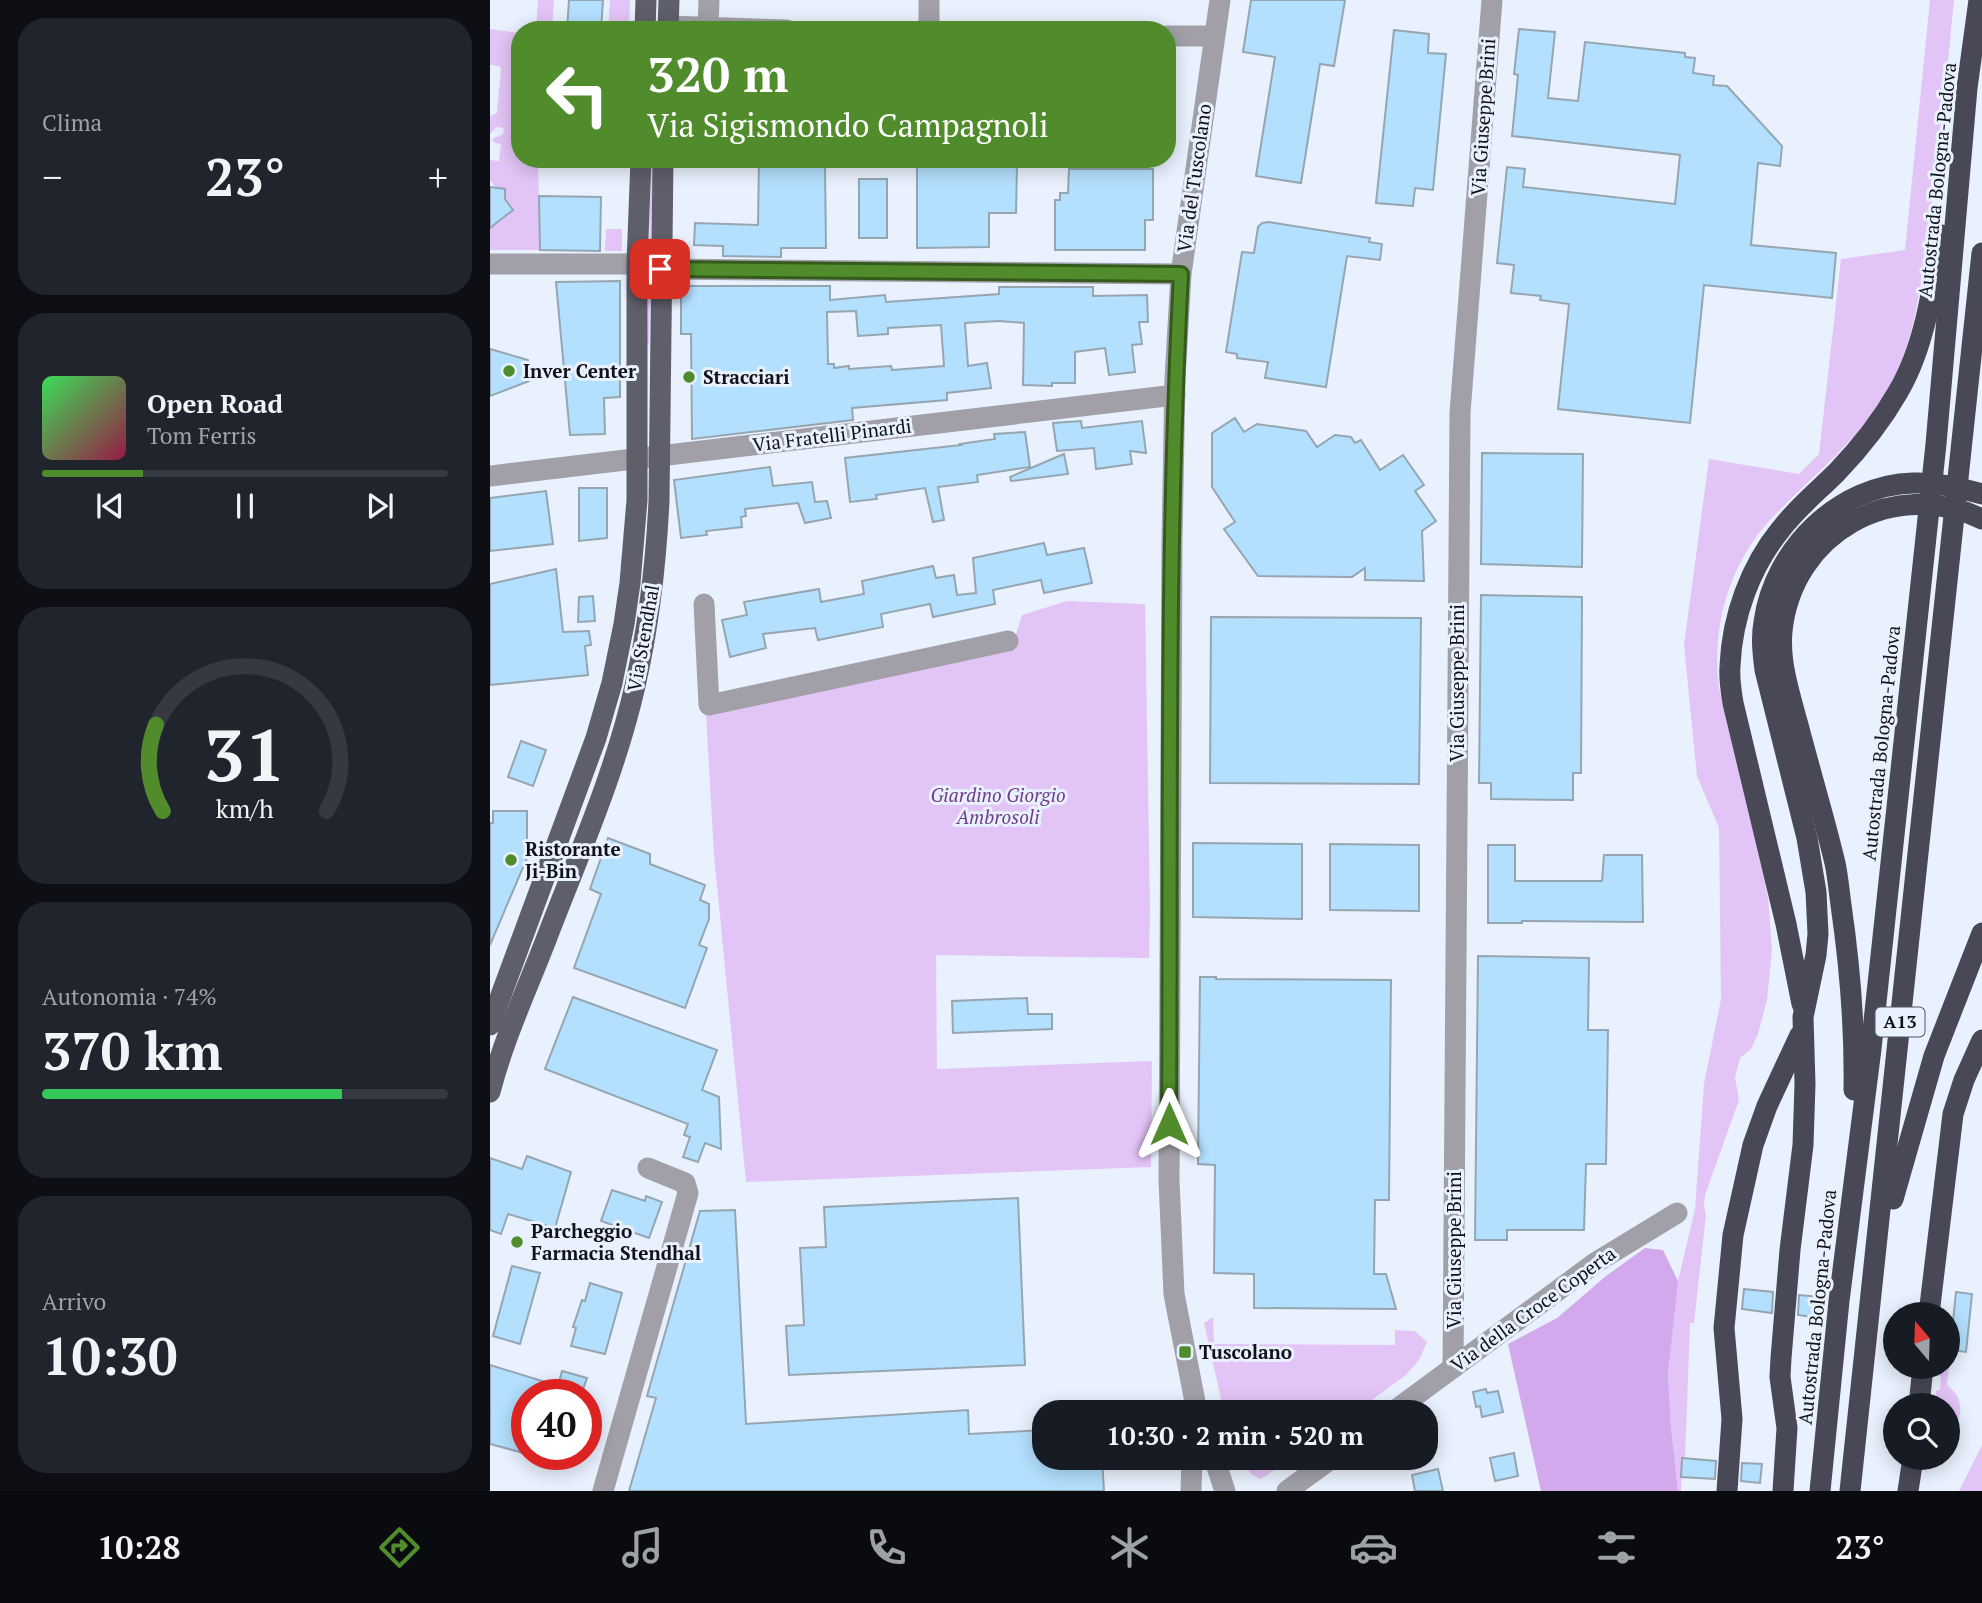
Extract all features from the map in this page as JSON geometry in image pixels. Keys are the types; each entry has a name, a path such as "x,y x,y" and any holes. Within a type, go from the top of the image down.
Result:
{"highway":[{"name":"Autostrada Bologna-Padova","path":"1821,1491 1839,1301 1871,1049 1936,444 1967,88 1979,0"},
{"path":"1783,1491 1787,1428 1780,1377 1790,1250 1803,1145 1803,1023 1791,944 1733,703 1729,668 1733,635 1749,581 1765,552 1797,511 1839,471 1860,445 1898,393 1911,365 1921,336 1934,277 1967,88"},
{"name":"A13","path":"1850,1491 1982,253"},
{"path":"1727,1491 1732,1419 1724,1328 1732,1235 1753,1145 1803,1023 1816,955 1818,912 1807,838 1765,670 1762,643 1769,600 1785,563 1797,545 1828,514 1850,500 1890,486 1912,483 1939,484 1982,494"},
{"path":"1839,1301 1854,1092 1853,1006 1848,950 1835,866 1784,669 1782,632 1796,580 1821,546 1836,533 1871,513 1901,505 1932,505 1955,508 1982,519"},
{"path":"1872,1294 1911,1130 1934,1056 1982,933"},
{"path":"1930,1302 1953,1114 1964,1080 1982,1040"},
{"path":"1908,1491 1911,1470"}],"main road":[{"path":"645,21 646,0"},
{"path":"668,21 669,0"},
{"name":"Via Stendhal","path":"490,1025 583,775 609,696 630,583 637,500 640,168"},
{"name":"Via Stendhal","path":"490,1092 500,1058 591,821 632,700 648,623 654,576 660,456 663,168"}],"street":[{"path":"708,21 709,0"},
{"path":"929,0 929,21"},
{"name":"Via del Tuscolano","path":"1193,1400 1174,1294 1168,1180 1171,557 1181,274 1220,0"},
{"name":"Via Giuseppe Brini","path":"1453,1368 1460,413 1492,0"},
{"path":"1176,36 1214,37"},
{"path":"490,264 637,264"},
{"path":"660,269 1181,274"},
{"name":"Via Fratelli Pinardi","path":"490,476 1175,395"},
{"path":"704,604 709,705 1008,641"},
{"path":"603,1491 688,1193 685,1183 648,1168"},
{"name":"Via della Croce Coperta","path":"1410,1400 1595,1262 1677,1213"},
{"path":"1191,1491 1192,1470"},
{"path":"1218,1470 1225,1491"},
{"path":"1287,1491 1316,1470"}],"green space":[{"path":"538,0 554,0 553,21 537,21"},
{"path":"610,0 630,0 629,21 609,21"},
{"path":"1930,0 1954,0 1919,295 1905,350 1888,390 1859,431 1756,537 1734,577 1721,621 1717,666 1719,688 1762,865 1772,949 1767,1000 1758,1034 1751,1049 1740,1058 1735,1077 1739,1100 1705,1195 1706,1215 1694,1323 1690,1323 1685,1459 1682,1459 1681,1491 1678,1491 1668,1373 1674,1305 1695,1209 1704,1084 1721,999 1719,828 1697,776 1684,645 1709,459 1799,474 1819,454 1841,259 1905,250"},
{"path":"490,29 511,32 511,168 538,168 540,250 490,250 490,228 505,199 505,189 496,188 490,180 490,160 499,161 501,144 492,139 503,134 504,128 497,127 490,134 490,116 497,113 501,69 499,66 490,65"},
{"path":"651,168 653,168 649,345"},
{"path":"606,229 622,229 622,251 605,251"},
{"name":"Giardino Giorgio Ambrosoli","path":"1067,601 1145,604 1149,958 936,955 937,1069 1152,1061 1151,1167 746,1182 714,855 706,714 1011,651 1022,615"},
{"path":"1213,1317 1214,1344 1395,1345 1395,1330 1415,1331 1427,1342 1419,1360 1406,1375 1372,1400 1221,1400 1204,1323"},
{"path":"1941,1379 1948,1379 1947,1385 1955,1393 1936,1393 1940,1390"},
{"path":"1982,1445 1982,1491 1959,1491"},
{"path":"1248,1470 1274,1470 1261,1479"}],"shaded area":[{"path":"1645,1248 1663,1250 1678,1281 1668,1373 1678,1491 1541,1491 1508,1344 1557,1318 1606,1276"}],"building":[{"path":"569,0 603,0 602,21 568,21"},
{"path":"1251,0 1345,0 1334,66 1320,64 1301,183 1256,176 1275,57 1243,52"},
{"path":"1519,29 1555,32 1548,98 1578,101 1585,42 1685,53 1685,57 1695,58 1693,73 1714,76 1713,85 1727,86 1782,146 1780,166 1758,163 1751,245 1836,253 1832,298 1704,285 1690,423 1558,409 1569,304 1540,300 1541,296 1511,293 1514,265 1497,263 1507,167 1525,169 1523,187 1675,204 1680,155 1512,136"},
{"path":"1394,30 1429,34 1428,53 1446,54 1433,190 1415,188 1413,206 1376,203"},
{"path":"759,168 825,168 826,248 781,248 781,257 723,256 723,246 694,245 695,223 758,225"},
{"path":"917,168 1017,168 1016,213 989,213 989,247 917,248"},
{"path":"1069,169 1153,169 1153,220 1145,220 1145,250 1055,250 1055,200 1060,200 1060,193 1068,193"},
{"path":"859,179 887,179 887,238 859,238"},
{"path":"490,187 505,189 505,199 513,210 490,228"},
{"path":"539,196 601,197 600,251 540,250"},
{"path":"1269,222 1370,238 1369,242 1382,244 1380,260 1347,256 1326,387 1265,378 1268,362 1237,358 1237,354 1226,352 1242,252 1254,253 1258,227"},
{"path":"620,281 620,397 604,398 605,434 570,435 556,282"},
{"path":"681,286 830,286 830,300 885,295 886,302 999,294 999,287 1093,287 1093,296 1147,295 1148,322 1139,322 1142,344 1132,345 1135,372 1109,375 1105,348 1075,352 1075,383 1052,383 1052,386 1023,385 1024,323 965,323 968,366 987,363 991,388 947,393 947,400 852,408 853,420 692,439 691,334 681,334","holes":["856,311 858,336 888,334 888,328 941,325 944,366 892,370 891,366 849,369 849,366 834,368 834,364 828,364 827,312"]},
{"name":"Inver Center","path":"490,349 528,360 529,381 490,396"},
{"path":"1235,418 1244,432 1257,424 1306,431 1317,447 1335,435 1351,437 1355,443 1361,440 1380,470 1403,455 1424,485 1415,491 1436,521 1422,531 1424,581 1365,580 1365,568 1352,577 1258,576 1224,529 1235,522 1212,487 1212,433"},
{"path":"1081,421 1082,428 1142,421 1146,453 1130,451 1132,464 1096,469 1094,448 1057,451 1053,423"},
{"path":"1025,432 1030,467 977,475 978,482 938,487 944,520 933,522 925,488 876,495 877,499 850,502 845,458 961,445 995,439 994,434"},
{"path":"1482,453 1583,454 1582,567 1481,564"},
{"path":"1064,454 1068,474 1011,481 1010,477"},
{"path":"770,467 773,486 812,482 815,502 827,501 831,518 805,523 798,503 745,509 746,516 741,517 742,527 706,531 707,535 681,538 674,480"},
{"path":"579,488 607,488 607,538 579,541"},
{"path":"546,491 553,544 490,551 490,498"},
{"path":"1044,543 1047,555 1084,548 1092,583 1044,593 1041,580 993,590 995,604 933,617 930,604 881,614 883,627 818,640 815,628 763,634 766,648 730,657 722,620 747,615 744,602 819,589 821,602 864,594 862,581 933,566 936,578 954,575 957,595 976,593 973,558"},
{"path":"556,569 563,632 589,631 591,645 585,646 588,675 490,685 490,584"},
{"path":"1481,595 1582,597 1581,773 1573,773 1573,800 1491,799 1491,783 1479,783"},
{"path":"593,596 595,621 578,622 579,597"},
{"path":"1211,617 1421,618 1419,784 1210,783"},
{"path":"521,741 546,750 533,786 508,777"},
{"path":"493,811 527,811 527,858 490,945 490,823 493,823"},
{"path":"608,838 650,854 650,864 705,885 700,900 709,904 709,919 699,945 707,948 685,1008 574,968 601,894 590,889"},
{"path":"1193,843 1302,844 1302,919 1193,917"},
{"path":"1330,844 1419,845 1419,911 1330,910"},
{"path":"1488,845 1515,845 1515,881 1602,881 1604,855 1642,855 1643,922 1488,923"},
{"path":"1478,956 1589,958 1588,1030 1608,1030 1606,1164 1586,1164 1584,1230 1507,1230 1507,1240 1475,1240"},
{"path":"1200,977 1391,980 1389,1200 1375,1200 1374,1274 1386,1274 1396,1309 1254,1308 1254,1274 1214,1273 1215,1165 1198,1164"},
{"path":"573,997 717,1050 702,1090 719,1097 721,1149 705,1143 698,1162 683,1157 690,1137 684,1135 688,1124 545,1069"},
{"path":"1027,998 1028,1014 1052,1014 1052,1029 953,1033 952,1001"},
{"path":"527,1156 571,1172 555,1228 508,1214 501,1234 490,1230 490,1158 522,1169"},
{"path":"612,1190 645,1201 646,1196 662,1202 649,1238 601,1221"},
{"path":"1018,1198 1025,1365 789,1375 786,1326 804,1325 800,1248 826,1247 824,1207"},
{"path":"735,1210 746,1424 968,1410 969,1434 1032,1431 1032,1470 1103,1470 1104,1491 629,1491 656,1398 647,1396 700,1211"},
{"path":"512,1266 540,1273 520,1344 493,1336"},
{"path":"590,1283 622,1293 605,1354 571,1346 576,1328 573,1327"},
{"path":"1744,1289 1773,1292 1772,1313 1742,1309"},
{"path":"1956,1292 1972,1294 1966,1352 1960,1351 1960,1302 1955,1302"},
{"path":"1799,1295 1820,1297 1818,1318 1798,1315"},
{"path":"490,1365 535,1379 511,1379 511,1450 490,1444"},
{"path":"562,1371 587,1379 560,1379"},
{"path":"1486,1389 1487,1393 1498,1391 1503,1412 1482,1417 1480,1406 1476,1407 1473,1392"},
{"path":"1514,1453 1518,1476 1495,1481 1490,1458"},
{"path":"1682,1458 1716,1461 1715,1479 1681,1477"},
{"path":"1742,1463 1762,1464 1760,1483 1741,1481"},
{"path":"1438,1469 1443,1491 1415,1491 1412,1475"}],"place":[{"name":"Inver Center","path":"509,371"},
{"name":"Stracciari","path":"689,377"},
{"name":"Ristorante Ji-Bin","path":"511,860"},
{"name":"Parcheggio Farmacia Stendhal","path":"517,1242"},
{"name":"Tuscolano","path":"1185,1352"}],"route":[{"path":"660,269 1181,274 1175,378 1172,543 1169,1124"}]}
